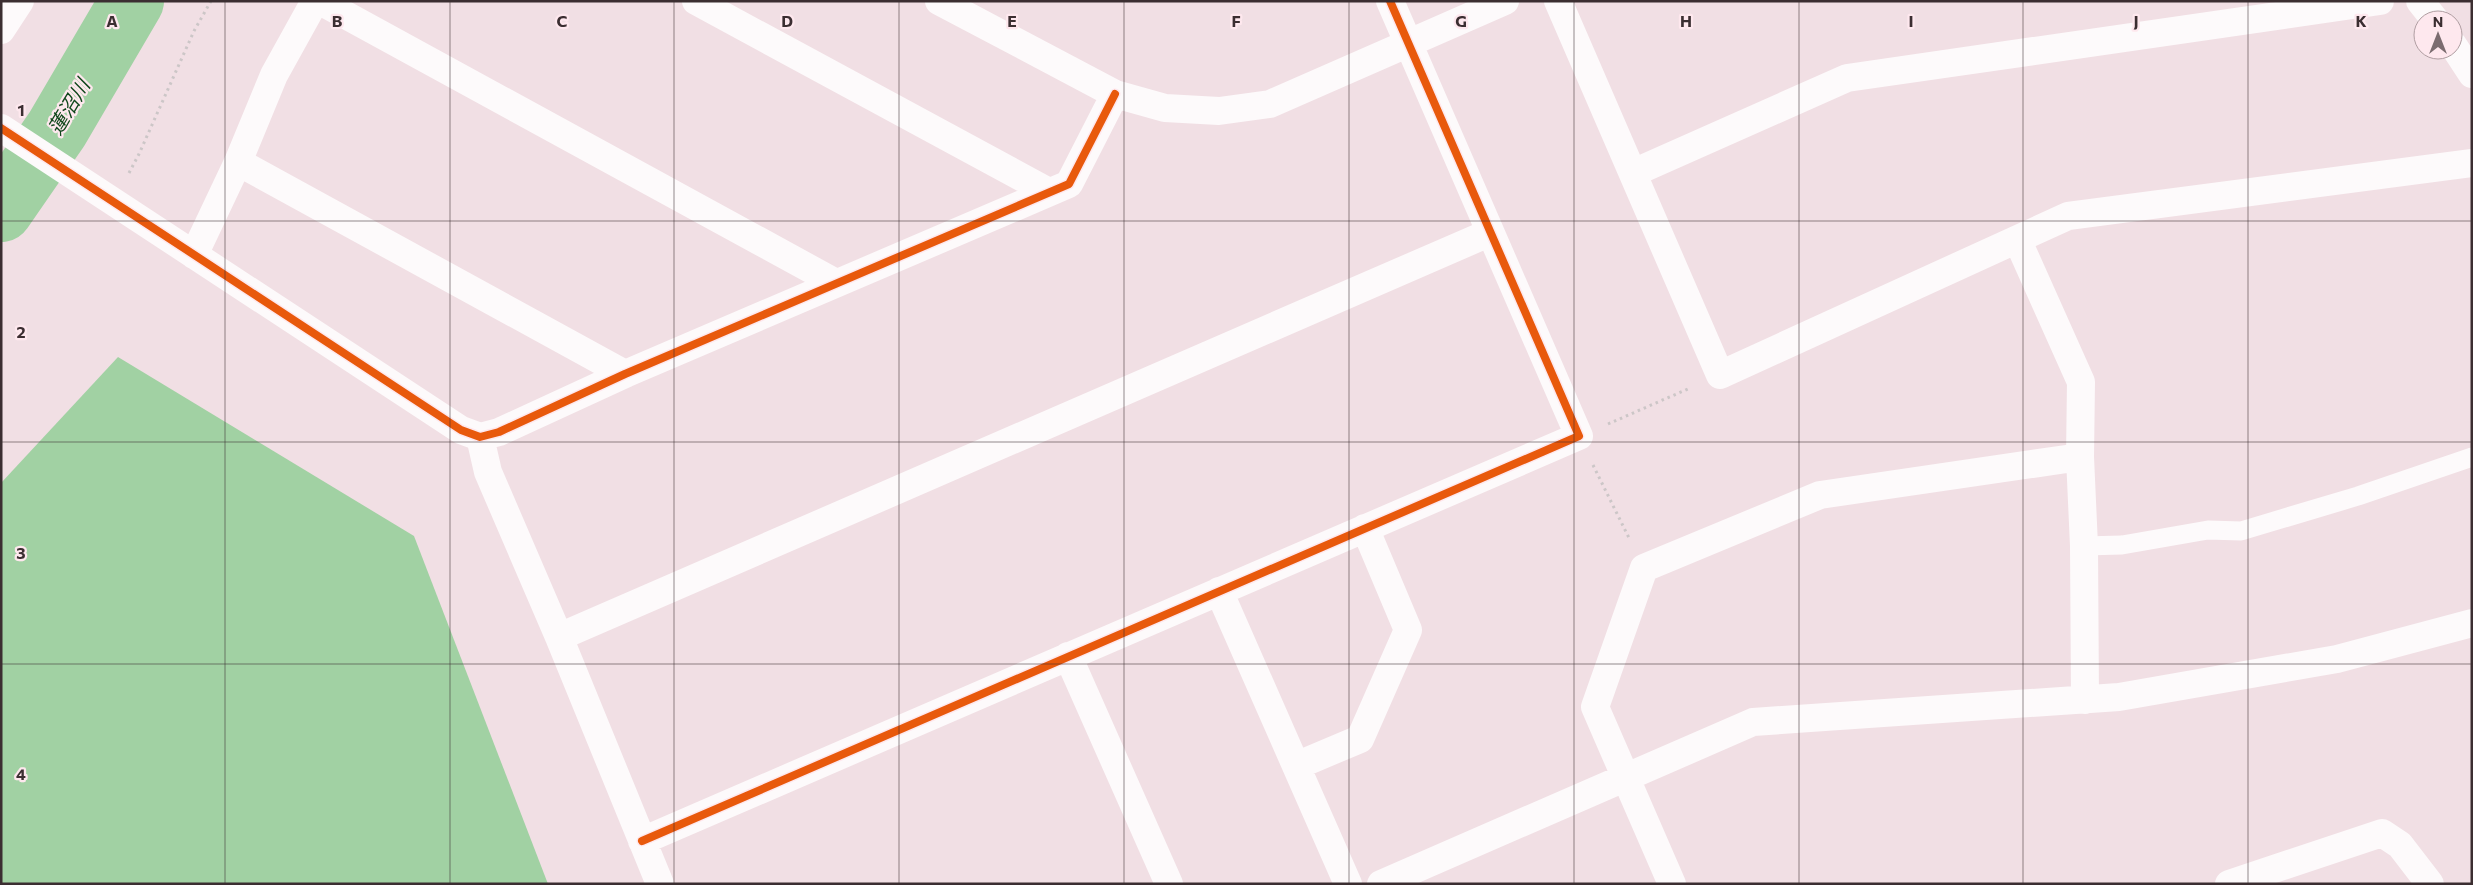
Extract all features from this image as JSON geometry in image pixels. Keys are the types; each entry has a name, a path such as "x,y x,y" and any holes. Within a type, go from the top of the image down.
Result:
{"street":[{"path":"1,30 20,1"},
{"path":"194,256 238,162 274,75 315,1"},
{"path":"320,1 836,283"},
{"path":"696,1 1049,192"},
{"path":"939,1 1115,94 1165,108 1219,111 1270,104 1409,45 1505,1"},
{"path":"642,841 1579,436 1489,233 1390,1"},
{"path":"1558,1 1720,375 2018,241 2068,216 2472,163"},
{"path":"1633,173 1847,78 2380,1"},
{"path":"2463,60 2472,74"},
{"path":"1,128 461,430 480,438 499,432 624,374 1069,184 1115,94"},
{"path":"238,162 624,374"},
{"path":"559,637 1489,233"},
{"path":"2018,241 2081,382 2080,456 2084,546 2085,700"},
{"path":"480,438 488,472 559,637 660,884"},
{"path":"1672,884 1594,707 1644,568 1820,495 2080,456"},
{"path":"1296,766 1360,739 1408,630 1365,528"},
{"path":"1219,591 1348,884"},
{"path":"1382,884 1624,776 1753,722 2119,697 2337,659 2472,623"},
{"path":"1068,656 1169,884"},
{"path":"2229,884 2382,833 2400,845 2430,884"}],"lane":[{"path":"2084,546 2122,544 2208,530 2240,531 2358,496 2472,457"}],"path":[{"path":"112,201 139,154 194,31 211,1"},
{"path":"1644,568 1579,436 1720,375"}],"shaded area":[{"path":"118,357 414,536 548,884 1,884 1,483"}],"waterway":[{"name":"蓮沼川","path":"1,210 57,129 132,1"}],"cycle path":[{"path":"642,841 1579,436 1390,1"},
{"path":"1,128 461,430 480,437 499,432 625,374 1069,184 1115,94"}]}
